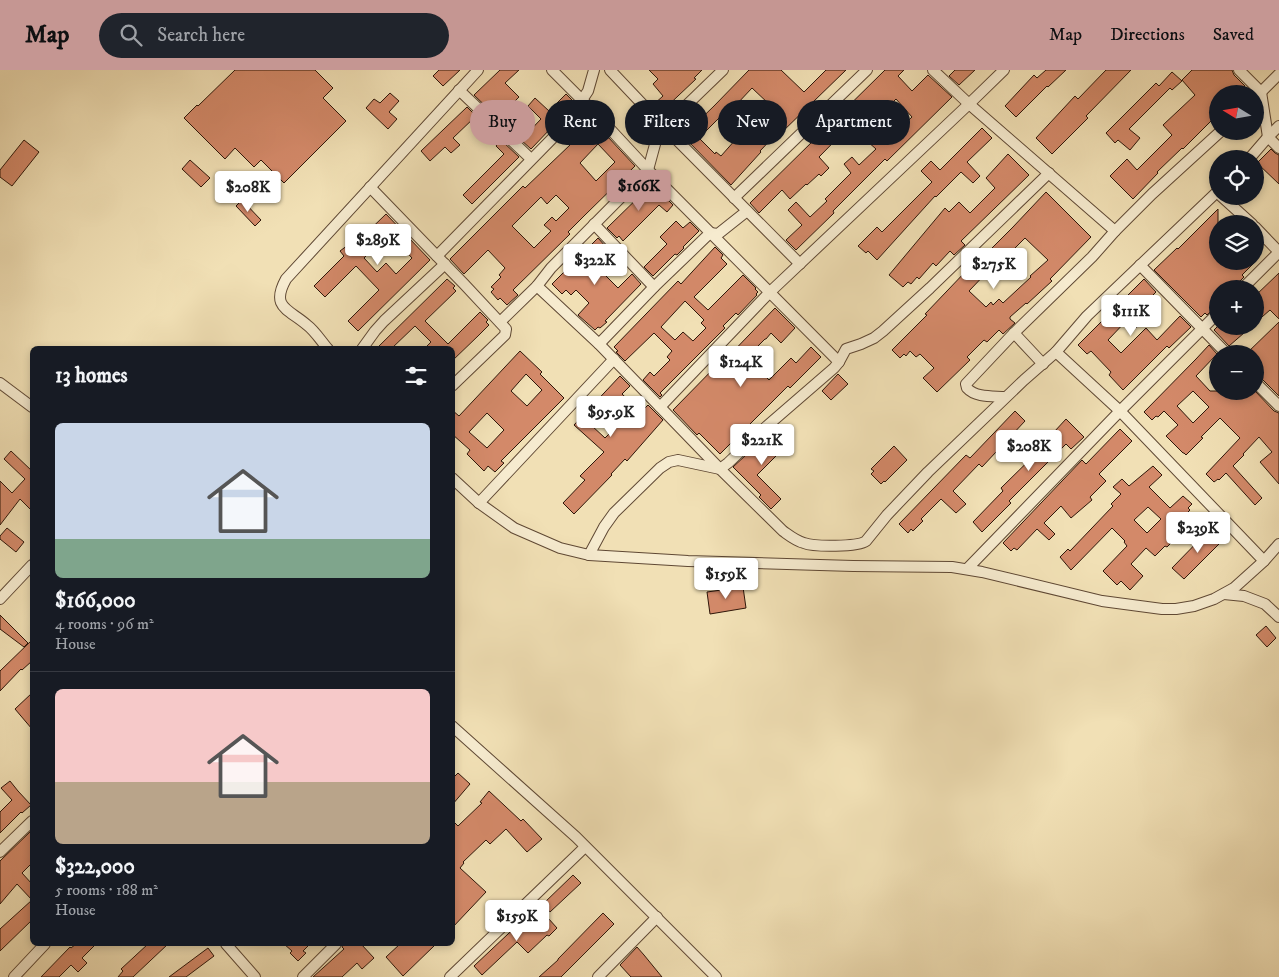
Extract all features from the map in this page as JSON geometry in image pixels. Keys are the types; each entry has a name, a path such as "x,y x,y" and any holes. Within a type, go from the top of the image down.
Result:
{"street":[{"path":"326,346 309,326 286,310 280,300 281,288 286,279 478,70"},
{"path":"552,70 582,100"},
{"path":"585,100 594,70"},
{"path":"610,70 638,100"},
{"path":"692,100 723,70"},
{"path":"734,198 866,70"},
{"path":"933,70 969,104 1115,231"},
{"path":"660,407 770,292 1004,70"},
{"path":"1238,70 1250,85"},
{"path":"1264,89 1279,74"},
{"path":"460,90 531,159"},
{"path":"1264,120 1268,137 1279,148"},
{"path":"1257,150 1279,126"},
{"path":"615,134 839,362"},
{"path":"1005,397 985,396 974,393 967,388 966,384 1152,194 1211,140"},
{"path":"437,256 545,144"},
{"path":"500,322 648,170 655,145"},
{"path":"682,145 800,264"},
{"path":"589,555 614,513 660,468 669,462 678,460 720,468 728,463 839,362 846,349 874,338 883,331 1049,173"},
{"path":"370,187 506,329 505,335 455,383"},
{"path":"537,286 599,344 784,531 803,543 815,545 860,544 869,538 928,472 1005,397 1056,352 1087,316 1209,201"},
{"path":"1231,205 1242,215"},
{"path":"710,233 718,234 747,211"},
{"path":"594,224 654,287"},
{"path":"599,344 710,233"},
{"path":"1264,236 1279,252 1264,267"},
{"path":"364,346 384,321 445,264"},
{"path":"1140,265 1218,345"},
{"path":"1251,280 1261,270"},
{"path":"967,569 1209,321"},
{"path":"1014,333 1043,364"},
{"path":"1056,352 1120,411 1264,561"},
{"path":"479,503 614,359"},
{"path":"2,388 30,406"},
{"path":"1264,391 1279,406"},
{"path":"455,481 479,503 514,528 560,548 589,555 688,561 952,567 1102,601 1162,609 1194,606 1224,594 1234,588 1264,561 1279,544"},
{"path":"0,599 30,567"},
{"path":"1224,594 1244,596 1266,604 1279,617"},
{"path":"455,729 576,837 716,977"},
{"path":"0,852 30,823"},
{"path":"450,977 585,846"},
{"path":"598,977 657,917"},
{"path":"14,977 43,946"},
{"path":"228,946 256,977"},
{"path":"302,977 334,946"}],"building":[{"path":"235,70 315,70 333,88 323,98 346,121 284,183 261,160 254,167 235,148 225,159 184,118"},
{"path":"439,70 460,70 443,86 433,76"},
{"path":"500,70 519,70 505,83 519,97 516,100 479,100 474,95"},
{"path":"649,70 702,70 694,78 696,79 674,100 659,100 663,96 653,84 658,79"},
{"path":"749,70 781,70 804,92 826,70 846,70 815,100 797,100 797,118 787,127 787,100 765,100 752,88 741,100 720,100"},
{"path":"885,70 904,70 898,76 912,91 928,75 952,97 910,138 910,119 912,117 910,115 910,100 855,100"},
{"path":"955,70 975,70 959,85 949,76"},
{"path":"1046,70 1066,70 1016,117 1005,106 1034,75 1037,78"},
{"path":"1106,70 1131,70 1086,116 1088,118 1052,154 1036,138 1075,96 1078,99"},
{"path":"1192,70 1232,70 1234,75 1244,85 1209,85 1209,123 1157,172 1133,199 1110,176 1127,159 1137,170 1172,135 1163,125 1195,95 1182,80"},
{"path":"1172,72 1182,81 1172,90 1170,88 1129,129 1140,138 1130,150 1118,140 1115,143 1106,133 1156,83 1159,86"},
{"path":"390,93 399,101 389,112 397,119 388,129 366,108 374,99 380,103"},
{"path":"566,94 572,100 560,100"},
{"path":"535,98 545,107 545,134 535,145 535,125 541,119 535,113 535,100 533,100"},
{"path":"718,102 718,119 708,129 708,112"},
{"path":"467,107 470,110 470,122 453,138 460,145 451,153 445,147 430,161 421,151"},
{"path":"982,128 992,138 967,162 980,176 973,183 961,172 935,196 877,260 868,251 866,253 858,246 877,227 882,232 932,182 921,171 931,161 940,170"},
{"path":"24,140 39,152 12,186 0,177 0,170"},
{"path":"506,145 519,157 472,204 463,195 504,154 496,146"},
{"path":"527,145 535,145 531,149"},
{"path":"570,145 597,145 580,163 596,181 615,162 599,145 615,145 635,166 513,290 518,295 507,305 500,298 498,300 491,292 494,289 491,287 501,277 499,275 505,268 488,250 464,274 450,259 523,186 525,188","holes":["556,195 569,208 556,221 552,217 544,225 551,231 534,248 512,226 541,197 547,204"]},
{"path":"692,145 706,145 715,154 716,152 721,156 731,145 766,145 731,185"},
{"path":"809,145 831,145 819,157 829,168 821,176 819,174 806,184 790,199 782,190 759,213 750,203"},
{"path":"872,145 903,145 887,161 885,159 796,250 786,240 802,225 788,210 796,202 810,217 827,201 825,199 851,173 844,164 852,157 859,165 876,149"},
{"path":"1271,149 1279,155 1279,184 1264,170 1264,156"},
{"path":"1008,154 1029,175 961,241 965,245 954,255 950,251 936,266 933,263 919,279 917,277 911,284 908,282 903,287 889,275 945,208 949,212 959,202 970,213 995,188 986,178"},
{"path":"190,160 210,178 201,187 182,169"},
{"path":"652,184 673,205 667,212 659,205 623,241 619,236 617,238 607,228"},
{"path":"1046,192 1091,237 1050,279 1052,281 1010,317 1015,323 1003,334 999,330 987,342 984,340 967,357 970,360 937,392 923,378 934,368 920,354 916,357 910,351 906,356 904,354 900,358 892,350 927,315 925,314 968,269 964,265 974,255 980,260","holes":["1025,238 1048,260 1003,303 999,299 993,305 991,302 986,307 969,291 990,269 992,271 996,267 998,269 1008,260 1005,258"]},
{"path":"242,200 261,220 255,226 236,206"},
{"path":"1218,209 1218,215 1212,215"},
{"path":"386,214 430,260 358,331 348,321 379,290 356,266 325,297 314,286 344,256 340,251 348,245 351,248","holes":["387,235 396,244 397,242 412,258 396,274 386,263 377,272 364,258"]},
{"path":"1209,218 1209,270 1247,270 1242,275 1244,277 1241,280 1209,280 1209,313 1207,315 1205,313 1201,317 1154,270"},
{"path":"676,221 683,228 690,222 699,231 677,255 675,254 653,276 644,267 667,244 660,237"},
{"path":"598,238 611,255 598,268 618,288 632,274 641,284 605,321 607,322 595,330 578,315 589,303 576,290 571,295 566,290 562,294 552,284"},
{"path":"715,247 723,255 721,258 727,264 694,297 708,310 743,275 758,292 738,315 736,313 723,326 725,328 660,393 662,395 660,397 643,380 650,372 654,376 670,360 667,357 672,351 654,333 625,361 616,352 618,351 614,347 678,281 681,284","holes":["685,301 704,320 701,323 706,328 693,341 683,332 675,340 661,327"]},
{"path":"1279,273 1279,319 1270,310 1264,315 1264,287"},
{"path":"447,279 455,286 453,288 456,291 425,321 448,344 480,312 488,320 486,322 489,325 455,358 455,346 427,346 431,342 415,326 394,346 379,346"},
{"path":"1144,279 1156,292 1152,296 1160,304 1136,328 1128,319 1108,340 1121,353 1146,328 1157,340 1180,316 1191,327 1169,348 1167,346 1123,390 1109,375 1111,372 1091,351 1087,354 1078,345"},
{"path":"775,308 795,328 781,343 771,333 747,357 756,367 769,380 791,358 796,363 811,347 821,357 790,388 788,386 720,454 699,433 697,435 673,410"},
{"path":"1279,322 1279,396 1264,381 1264,345 1255,345"},
{"path":"1219,335 1242,335 1230,345"},
{"path":"1209,345 1209,362 1196,376 1209,390 1209,400 1264,400 1274,411 1279,413 1279,484 1260,462 1272,452 1259,437 1233,466 1262,498 1255,505 1226,473 1214,482 1206,474 1240,438 1220,418 1186,455 1166,436 1178,425 1164,411 1152,420 1144,412","holes":["1193,391 1209,407 1193,423 1177,406"]},
{"path":"520,351 542,372 540,374 564,398 501,461 504,463 495,472 488,466 484,471 467,454 470,450 455,437 455,413 459,416","holes":["526,374 542,390 527,406 511,391","487,413 504,430 487,448 469,432"]},
{"path":"838,374 848,384 831,400 822,391"},
{"path":"620,376 630,386 622,394 641,412 648,405 663,420 627,461 625,459 574,514 563,503 585,480 580,476 604,452 574,425","holes":["607,408 621,422 605,438 591,425"]},
{"path":"1015,411 1025,421 982,467 979,464 953,491 966,504 956,513 941,499 921,519 923,521 913,531 911,529 908,533 899,524 966,455 970,458"},
{"path":"1066,419 1084,437 1071,449 1066,444 1009,501 1011,503 982,532 973,522 1003,491 1001,488 1056,434 1054,432"},
{"path":"774,429 788,444 757,475 781,499 771,509 759,497 761,495 733,467"},
{"path":"1120,429 1132,441 1099,474 1106,481 1090,497 1092,500 1071,518 1061,506 1044,523 1055,534 1049,540 1037,529 1017,550 1014,548 1011,551 1003,543 1082,460 1086,464"},
{"path":"894,446 907,460 881,484 871,474 874,471 871,469"},
{"path":"11,451 30,469 30,509 20,499 0,525 0,481 12,493 25,479 4,459"},
{"path":"1153,466 1162,475 1149,487 1170,508 1183,496 1192,504 1188,508 1190,510 1169,531 1176,538 1167,547 1165,546 1155,556 1146,548 1131,564 1143,576 1130,590 1121,581 1117,585 1103,571 1127,546 1125,541 1112,528 1071,570 1060,557 1068,549 1070,551 1113,506 1111,504 1121,494 1113,487 1122,479 1129,486","holes":["1148,507 1161,519 1147,533 1134,520"]},
{"path":"7,528 24,542 16,552 0,539 0,536"},
{"path":"1211,528 1223,540 1184,579 1172,568"},
{"path":"743,587 746,608 710,614 707,592"},
{"path":"0,615 28,643 24,647 0,629"},
{"path":"1266,626 1276,638 1267,647 1256,635"},
{"path":"30,642 30,663 21,669 0,691 0,671"},
{"path":"30,695 30,727 15,709"},
{"path":"458,773 470,784 455,802 455,776"},
{"path":"10,781 30,806 21,812 0,833 0,812 12,800 1,788"},
{"path":"489,791 521,821 523,819 542,839 527,852 506,829 490,844 486,840 463,862 460,868 486,892 455,925 455,823 458,826 482,803 480,802"},
{"path":"30,832 30,865 22,873 30,882 30,898 17,884 0,904 0,861"},
{"path":"573,875 581,883 550,912 543,904"},
{"path":"30,902 30,922 0,951 0,929"},
{"path":"603,913 614,924 561,977 539,977 558,960"},
{"path":"525,918 535,930 548,918 557,928 528,953 517,942 482,975 474,966"},
{"path":"74,946 94,946 82,958 87,963 78,972 71,965 59,977 41,977 70,947"},
{"path":"146,946 166,946 133,977 118,977 123,971 121,969"},
{"path":"286,946 308,946 303,951 306,953 298,961 290,953 292,951"},
{"path":"363,946 374,958 362,969 357,963 342,977 313,977 344,949 342,947"},
{"path":"398,946 434,946 403,976 386,957"},
{"path":"637,947 662,977 631,977 620,965"},
{"path":"208,948 214,956 186,977 169,977"}]}
